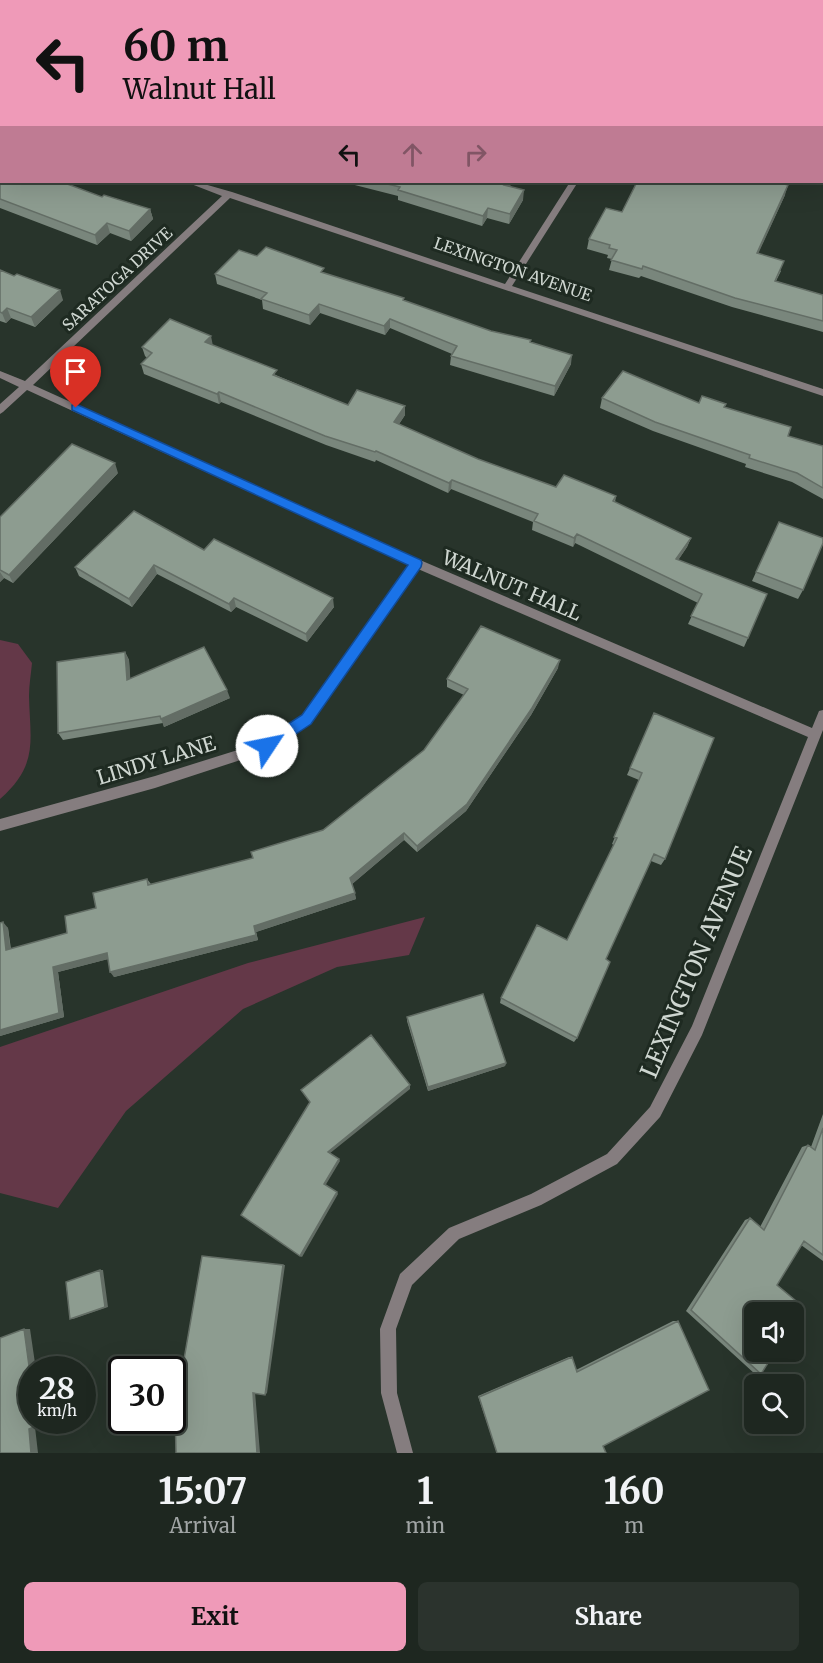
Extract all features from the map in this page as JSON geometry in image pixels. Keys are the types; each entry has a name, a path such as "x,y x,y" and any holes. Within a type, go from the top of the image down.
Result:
{"street":[{"name":"LEXINGTON AVENUE","path":"193,183 508,286 823,393"},
{"path":"508,286 573,183"},
{"name":"SARATOGA DRIVE","path":"0,410 229,194"},
{"name":"WALNUT HALL","path":"0,374 416,563 814,734"},
{"name":"LINDY LANE","path":"0,825 155,782 267,746 306,720 416,563"},
{"name":"LEXINGTON AVENUE","path":"405,1453 389,1393 388,1329 406,1280 454,1233 536,1200 612,1159 655,1112 697,1030 823,715"}],"shaded area":[{"path":"0,640 18,644 32,663 29,692 31,739 27,763 12,787 0,799"},
{"path":"425,917 409,955 337,967 243,1009 126,1111 58,1208 0,1193 0,1047 248,963"}],"building":[{"path":"0,183 65,183 102,197 104,195 150,209 129,231 107,223 95,235 0,199"},
{"path":"383,183 506,183 504,185 524,190 510,214 488,208 483,216 398,190 400,187"},
{"path":"636,183 780,183 788,185 757,253 784,261 775,281 823,295 823,321 735,298 643,266 642,269 611,260 617,250 609,248 610,245 589,239 606,208 622,212"},
{"path":"266,247 324,268 321,272 404,298 403,300 491,331 531,340 530,342 572,355 555,386 451,356 457,346 390,319 384,326 319,304 309,315 261,299 267,293 215,274 239,250 257,256"},
{"path":"0,270 60,290 31,317 7,308 2,313 0,312"},
{"path":"170,319 211,336 205,342 277,370 273,375 348,405 357,390 405,406 394,422 478,459 556,487 564,475 616,496 613,501 691,538 676,559 767,594 748,638 691,616 702,594 577,534 574,538 534,521 538,514 452,480 449,483 376,451 325,436 219,392 217,394 141,364 152,353 142,347"},
{"path":"623,371 699,403 702,396 726,404 724,407 791,427 788,436 823,446 823,488 797,473 749,458 750,455 655,422 602,398"},
{"path":"72,444 115,463 9,575 0,570 0,517"},
{"path":"134,511 204,550 214,539 333,598 306,634 234,598 229,604 154,565 129,599 75,567"},
{"path":"779,522 823,538 803,590 756,572"},
{"path":"481,626 560,660 532,708 467,804 417,846 404,833 350,878 355,893 254,926 256,935 110,972 107,953 53,967 59,1013 0,1030 0,923 3,922 6,950 67,933 65,916 96,908 93,893 147,879 148,885 253,858 251,852 323,830 424,750 468,689 447,679"},
{"path":"204,647 227,690 161,719 160,716 58,733 57,662 125,652 127,680"},
{"path":"654,713 714,738 665,859 654,854 606,959 610,962 577,1038 501,998 537,925 567,940 617,838 614,837 642,773 630,768"},
{"path":"483,994 506,1063 428,1087 407,1017"},
{"path":"371,1035 410,1085 328,1152 339,1159 324,1184 337,1192 300,1256 241,1215 310,1102 301,1090"},
{"path":"823,1128 823,1255 804,1241 777,1285 797,1302 744,1302 744,1358 691,1310 750,1218 764,1230 808,1145 815,1150"},
{"path":"202,1256 283,1265 265,1395 253,1393 257,1453 176,1453 176,1434 186,1434 185,1356"},
{"path":"100,1270 105,1307 70,1319 66,1282"},
{"path":"678,1321 709,1390 603,1446 606,1453 497,1453 479,1397 572,1357 577,1372"},
{"path":"24,1329 28,1356 18,1356 18,1434 29,1434 31,1453 0,1453 0,1338"},
{"path":"748,1362 769,1362 761,1374"}],"route":[{"path":"76,408 416,563 306,720 267,746"}]}
